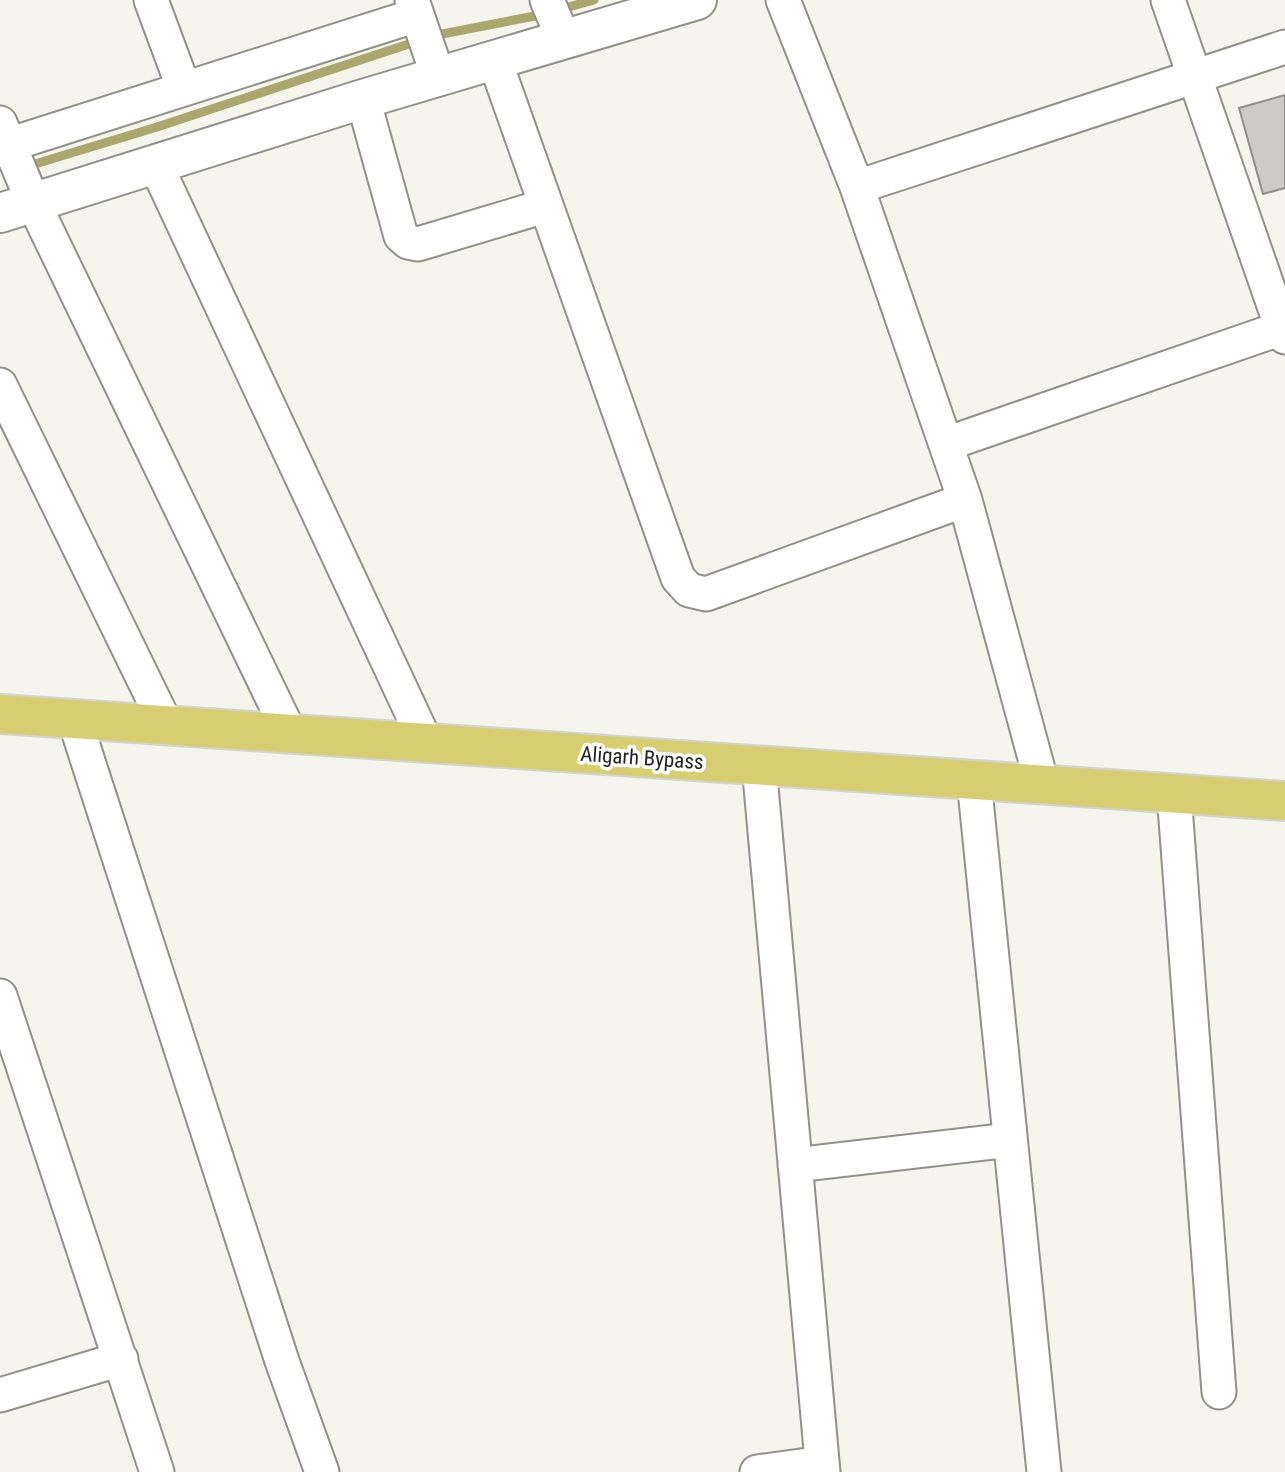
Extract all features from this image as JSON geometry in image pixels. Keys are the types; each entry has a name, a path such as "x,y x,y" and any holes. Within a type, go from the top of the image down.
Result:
{"highway":[{"name":"Aligarh Bypass","path":"0,714 1285,801"}],"street":[{"path":"151,0 184,89"},
{"path":"495,61 554,16 697,0"},
{"path":"783,0 857,187 965,500 1042,784"},
{"path":"946,444 1284,331 1168,0"},
{"path":"13,170 155,163 363,99 425,37"},
{"path":"13,170 184,89 425,37 495,61"},
{"path":"857,187 1285,47"},
{"path":"495,61 678,578 689,590 706,594 965,500"},
{"path":"363,99 401,236 408,242 418,244 545,206"},
{"path":"155,163 426,743"},
{"path":"13,170 290,734"},
{"path":"0,385 166,725"},
{"path":"74,718 277,1348 322,1472"},
{"path":"757,1472 823,1467 759,765"},
{"path":"974,780 1044,1472"},
{"path":"1174,793 1219,1392"},
{"path":"0,996 157,1472"},
{"path":"796,1165 1010,1140"},
{"path":"0,1395 121,1359"}],"building":[{"path":"1285,95 1285,188 1263,194 1239,108"}],"waterway":[{"path":"558,10 594,0"},
{"path":"432,36 545,14"},
{"path":"25,167 157,127 418,41"}]}
